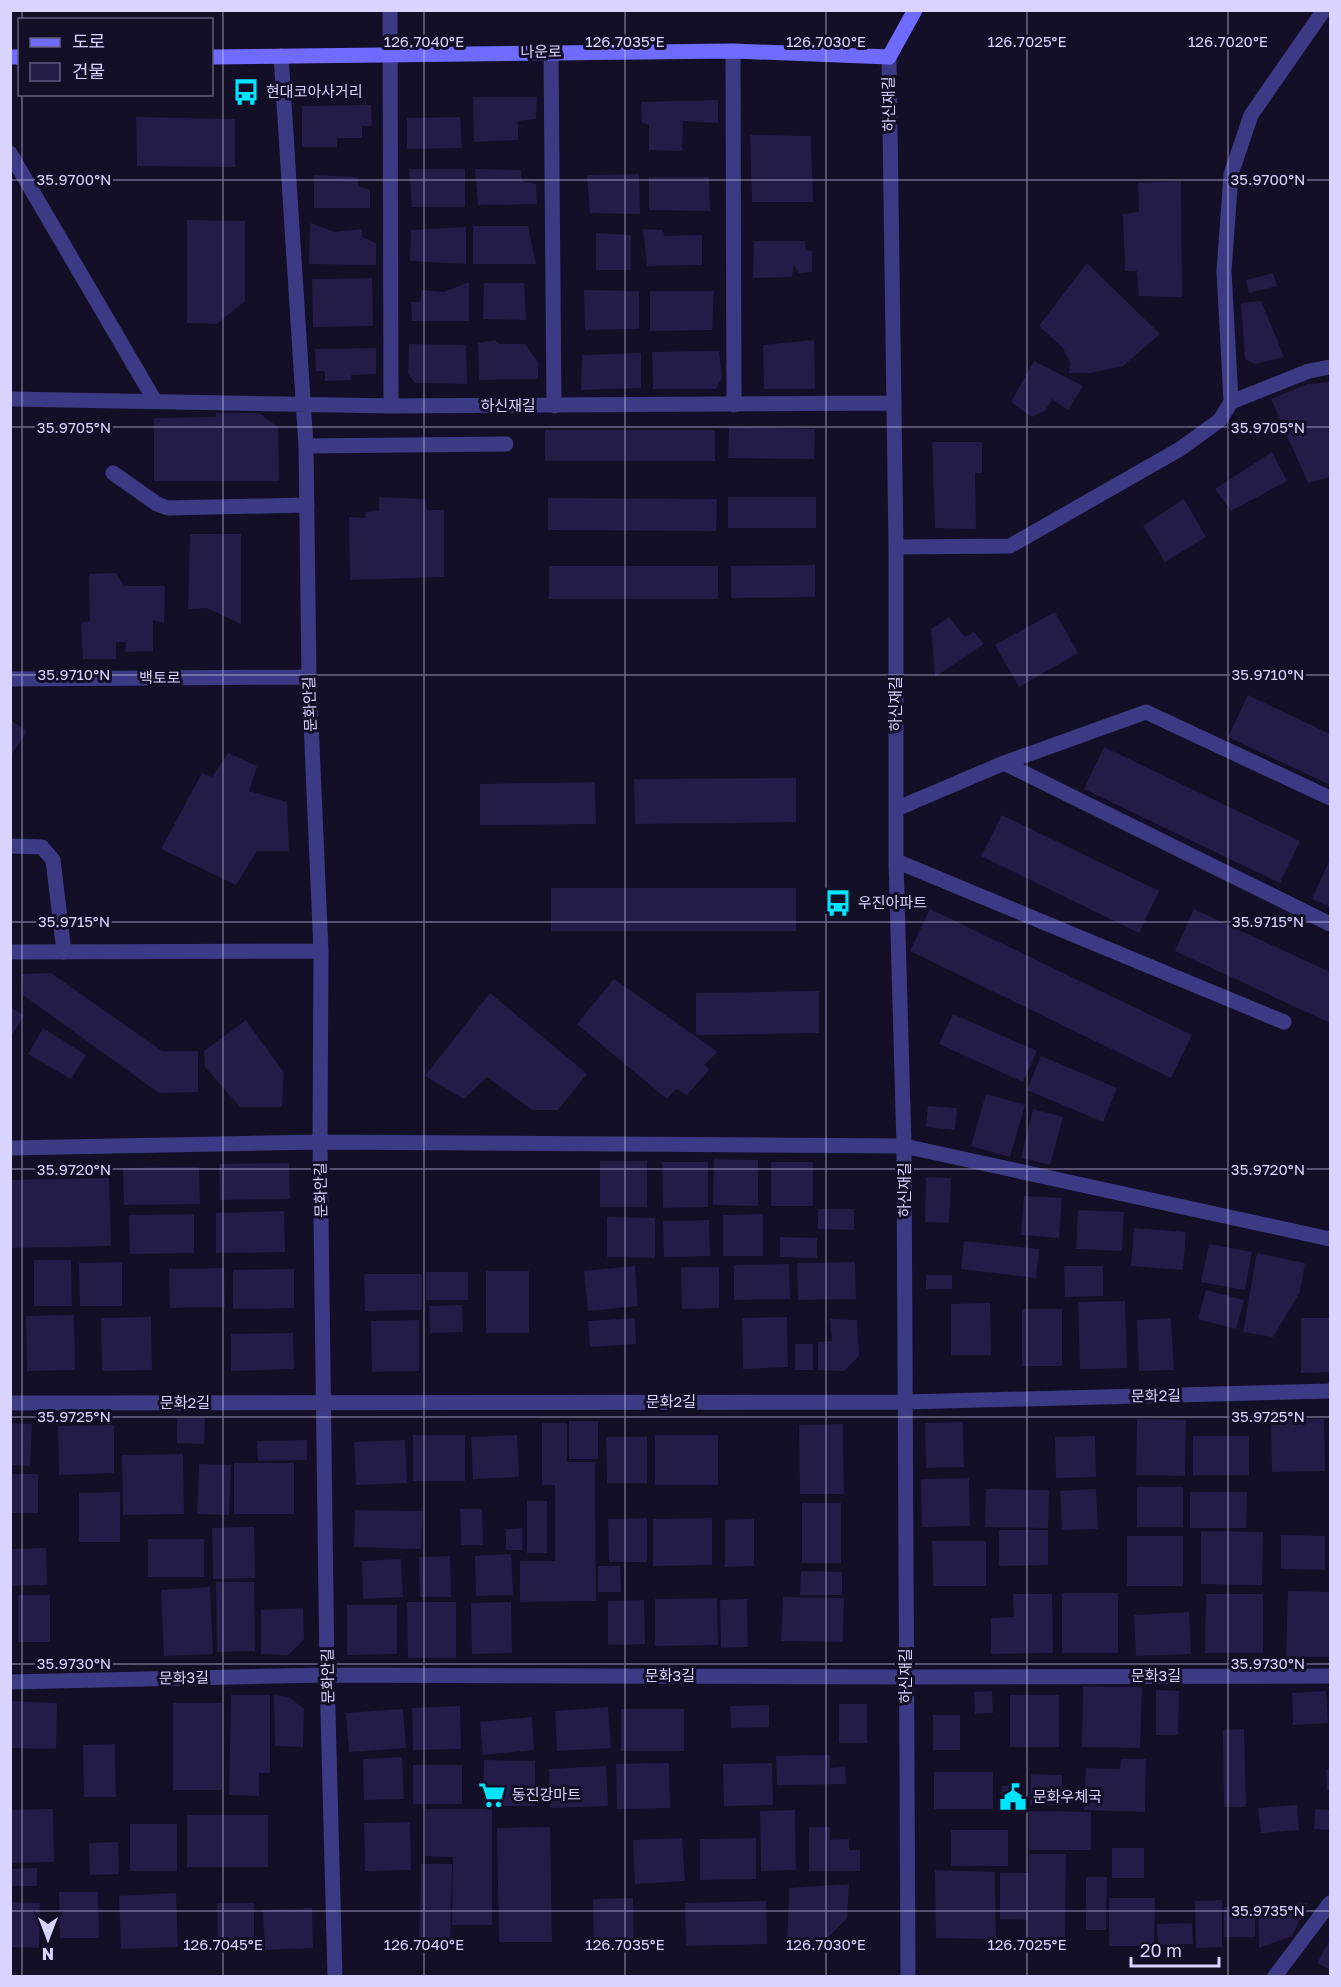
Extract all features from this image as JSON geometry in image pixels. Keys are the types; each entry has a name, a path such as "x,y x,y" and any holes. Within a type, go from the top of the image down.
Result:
{"street":[{"path":"390,10 391,406"},
{"path":"889,57 915,10"},
{"path":"896,547 1010,546 1180,449 1220,420 1231,402 1224,271 1231,174 1251,115 1324,10"},
{"path":"733,51 734,405"},
{"name":"나운로","path":"213,57 733,51 889,57"},
{"path":"550,52 554,406"},
{"name":"문화안길","path":"281,56 306,446 309,677 321,951 320,1142 327,1675 335,1977"},
{"name":"하신재길","path":"889,57 896,547 896,861 904,1146 908,1977"},
{"path":"10,153 154,401"},
{"path":"1231,402 1309,370 1330,367"},
{"path":"10,399 303,404"},
{"name":"하신재길","path":"303,404 554,406 894,403"},
{"path":"306,446 506,444"},
{"path":"113,473 157,504 168,508 306,505"},
{"name":"백토로","path":"10,678 309,677"},
{"path":"896,809 1004,763 1146,712 1330,798"},
{"path":"1004,763 1330,924"},
{"path":"10,846 42,847 53,860 64,952"},
{"path":"896,861 1284,1022"},
{"path":"10,952 321,951"},
{"path":"10,1148 320,1142 904,1146 1330,1239"},
{"name":"문화2길","path":"10,1403 906,1402 1330,1391"},
{"name":"문화3길","path":"10,1682 327,1675 1330,1676"},
{"path":"1275,1977 1330,1903"}],"building":[{"path":"473,97 537,97 536,119 518,121 518,140 474,142"},
{"path":"718,100 718,123 683,121 682,151 649,150 649,125 642,123 641,102"},
{"path":"371,105 372,126 362,126 362,138 337,138 337,147 302,147 302,106"},
{"path":"136,117 235,119 235,167 137,166"},
{"path":"460,117 462,148 407,149 407,118"},
{"path":"750,135 811,136 813,202 752,202"},
{"path":"409,169 465,169 465,207 412,207"},
{"path":"475,169 521,170 522,181 536,184 537,204 478,205"},
{"path":"639,174 640,214 590,213 587,175"},
{"path":"314,175 358,177 358,186 370,190 370,208 314,208"},
{"path":"649,177 709,177 710,211 649,210"},
{"path":"1181,181 1182,297 1139,296 1137,271 1125,271 1123,214 1139,212 1138,183"},
{"path":"187,220 245,221 245,301 217,324 187,323"},
{"path":"310,223 335,232 362,229 362,237 376,243 376,265 309,264"},
{"path":"473,226 528,226 536,264 473,264"},
{"path":"466,227 466,264 410,261 411,230"},
{"path":"643,229 663,230 664,236 702,235 702,265 647,266"},
{"path":"596,233 631,235 631,270 596,270"},
{"path":"754,241 805,241 806,250 812,251 812,272 798,273 794,264 792,277 753,278"},
{"path":"1087,263 1160,334 1123,366 1090,373 1069,373 1070,363 1063,348 1039,326"},
{"path":"1273,273 1277,286 1249,293 1246,280"},
{"path":"372,278 373,326 313,327 312,279"},
{"path":"469,282 469,321 412,321 411,302 420,302 422,290 444,292"},
{"path":"484,283 524,283 526,320 483,319"},
{"path":"584,290 639,291 639,329 585,330"},
{"path":"650,291 714,291 712,330 650,331"},
{"path":"1261,301 1284,357 1255,364 1245,359 1241,303"},
{"path":"495,340 499,344 525,344 538,362 538,379 479,380 478,343"},
{"path":"814,340 815,389 764,389 763,345"},
{"path":"409,344 466,345 467,384 415,383 408,374"},
{"path":"376,348 376,374 351,375 352,380 325,381 325,371 316,371 315,349"},
{"path":"719,351 722,378 716,389 653,389 652,352"},
{"path":"641,353 641,388 581,390 582,355"},
{"path":"1034,361 1083,386 1068,410 1052,399 1045,411 1032,417 1011,402"},
{"path":"1330,382 1330,477 1308,483 1271,399 1307,384"},
{"path":"216,413 259,413 278,427 279,481 154,481 154,418 216,417"},
{"path":"729,427 815,429 814,459 728,458"},
{"path":"545,430 715,430 715,461 545,461"},
{"path":"932,442 982,442 982,473 975,473 976,529 935,528"},
{"path":"1272,452 1287,481 1231,511 1215,489"},
{"path":"379,497 425,499 427,510 444,510 444,577 350,580 349,517 366,518 365,512 379,511"},
{"path":"728,497 816,497 816,528 728,528"},
{"path":"548,498 717,499 716,531 548,530"},
{"path":"1184,499 1206,537 1165,562 1143,526"},
{"path":"190,534 241,534 241,624 207,608 188,609"},
{"path":"815,565 815,597 731,598 731,566"},
{"path":"549,566 718,566 718,599 549,599"},
{"path":"116,573 124,586 165,586 164,623 153,620 153,651 125,652 126,642 116,642 116,659 83,659 81,623 90,621 89,574"},
{"path":"1055,612 1078,653 1019,687 995,645"},
{"path":"949,617 965,637 974,632 984,644 935,677 931,629"},
{"path":"1248,695 1330,734 1330,785 1228,737"},
{"path":"10,720 27,731 10,757"},
{"path":"1104,747 1300,841 1280,883 1084,789"},
{"path":"228,753 257,766 249,791 287,802 289,851 257,851 236,885 161,849 202,773 212,777"},
{"path":"796,778 796,822 635,824 634,779"},
{"path":"595,782 596,824 480,825 480,784"},
{"path":"1002,815 1159,891 1139,933 981,856"},
{"path":"1330,859 1330,907 1312,899"},
{"path":"551,888 796,888 796,931 551,931"},
{"path":"930,909 1192,1035 1171,1078 910,951"},
{"path":"1194,909 1330,972 1330,1023 1175,951"},
{"path":"51,973 162,1051 198,1051 198,1092 159,1093 23,995 21,974"},
{"path":"614,979 718,1052 705,1064 709,1070 687,1095 676,1089 667,1099 577,1024"},
{"path":"819,991 819,1033 696,1035 696,993"},
{"path":"490,993 587,1074 558,1110 532,1110 487,1077 464,1099 425,1076"},
{"path":"10,1007 24,1015 10,1039"},
{"path":"953,1014 1037,1051 1023,1082 939,1044"},
{"path":"246,1020 284,1073 282,1107 240,1107 205,1067 204,1051"},
{"path":"43,1028 86,1055 71,1079 28,1054"},
{"path":"1041,1056 1117,1088 1103,1122 1027,1090"},
{"path":"986,1094 1025,1105 1010,1157 971,1146"},
{"path":"928,1106 957,1108 955,1130 926,1127"},
{"path":"1033,1109 1063,1117 1050,1165 1021,1158"},
{"path":"714,1159 758,1160 758,1206 713,1205"},
{"path":"600,1161 647,1161 647,1207 600,1207"},
{"path":"662,1162 708,1162 708,1207 663,1208"},
{"path":"771,1162 813,1162 813,1206 771,1206"},
{"path":"289,1163 290,1199 220,1200 219,1164"},
{"path":"199,1167 200,1204 124,1205 123,1168"},
{"path":"926,1177 951,1178 949,1223 925,1222"},
{"path":"109,1178 111,1246 10,1248 10,1180"},
{"path":"1024,1196 1062,1198 1059,1238 1021,1235"},
{"path":"818,1209 854,1209 854,1230 818,1229"},
{"path":"1078,1210 1124,1212 1122,1251 1076,1249"},
{"path":"284,1211 285,1252 216,1253 216,1213"},
{"path":"194,1214 194,1253 130,1254 129,1215"},
{"path":"763,1214 763,1256 723,1256 723,1215"},
{"path":"607,1217 655,1218 655,1258 607,1257"},
{"path":"709,1220 710,1256 664,1257 663,1221"},
{"path":"1134,1228 1186,1232 1183,1270 1131,1266"},
{"path":"780,1237 817,1238 817,1258 780,1257"},
{"path":"964,1241 1039,1249 1036,1278 961,1269"},
{"path":"1209,1244 1252,1252 1245,1290 1201,1282"},
{"path":"1257,1253 1305,1263 1300,1292 1273,1337 1243,1332"},
{"path":"34,1260 71,1260 72,1306 34,1306"},
{"path":"122,1262 122,1306 80,1306 79,1263"},
{"path":"855,1262 856,1299 798,1300 797,1263"},
{"path":"789,1264 790,1299 734,1300 734,1265"},
{"path":"635,1266 638,1306 588,1311 584,1271"},
{"path":"1064,1266 1103,1266 1103,1296 1065,1297"},
{"path":"681,1267 719,1267 719,1308 682,1309"},
{"path":"224,1268 225,1307 170,1308 169,1269"},
{"path":"294,1269 294,1308 233,1309 233,1270"},
{"path":"486,1271 529,1271 529,1333 486,1333"},
{"path":"426,1272 468,1272 468,1300 426,1300"},
{"path":"364,1274 422,1274 422,1310 365,1311"},
{"path":"926,1275 952,1275 952,1289 926,1289"},
{"path":"1206,1290 1244,1300 1236,1329 1198,1319"},
{"path":"1125,1301 1127,1368 1080,1369 1078,1302"},
{"path":"990,1303 991,1355 951,1355 951,1304"},
{"path":"462,1305 463,1332 430,1333 429,1306"},
{"path":"1022,1309 1062,1309 1062,1366 1022,1366"},
{"path":"74,1315 75,1370 27,1371 26,1316"},
{"path":"151,1317 152,1370 102,1371 101,1318"},
{"path":"787,1317 788,1367 743,1369 742,1318"},
{"path":"635,1318 636,1344 590,1347 588,1321"},
{"path":"1171,1318 1174,1370 1139,1371 1137,1320"},
{"path":"1301,1318 1330,1318 1330,1372 1301,1373"},
{"path":"830,1319 857,1320 859,1356 844,1371 818,1370 818,1342 832,1341"},
{"path":"419,1320 419,1371 372,1372 371,1321"},
{"path":"293,1333 294,1369 231,1371 231,1334"},
{"path":"795,1344 813,1344 813,1370 795,1370"},
{"path":"177,1418 205,1418 204,1444 177,1443"},
{"path":"1137,1419 1186,1420 1185,1476 1136,1475"},
{"path":"1324,1419 1325,1471 1272,1472 1271,1420"},
{"path":"569,1421 598,1421 598,1459 569,1459"},
{"path":"963,1422 964,1467 926,1468 925,1423"},
{"path":"10,1423 32,1424 30,1466 10,1465"},
{"path":"542,1423 567,1423 567,1462 595,1462 596,1601 520,1602 520,1561 555,1561 555,1485 542,1485"},
{"path":"843,1424 844,1494 800,1494 799,1425"},
{"path":"114,1425 114,1473 59,1475 58,1426"},
{"path":"413,1435 465,1435 465,1481 413,1481"},
{"path":"517,1435 519,1477 473,1479 471,1437"},
{"path":"655,1435 718,1435 718,1485 655,1485"},
{"path":"1095,1436 1096,1477 1056,1478 1055,1437"},
{"path":"1193,1436 1249,1436 1249,1475 1193,1475"},
{"path":"606,1437 647,1437 647,1483 607,1483"},
{"path":"307,1440 307,1460 258,1461 257,1441"},
{"path":"405,1440 407,1483 356,1485 354,1442"},
{"path":"183,1454 184,1514 123,1515 122,1455"},
{"path":"234,1463 294,1463 294,1514 234,1514"},
{"path":"199,1464 231,1465 229,1515 197,1514"},
{"path":"10,1474 38,1474 38,1513 10,1513"},
{"path":"969,1478 970,1526 922,1527 921,1479"},
{"path":"1137,1487 1183,1487 1183,1527 1137,1527"},
{"path":"986,1489 1049,1490 1048,1528 985,1527"},
{"path":"1096,1489 1098,1529 1062,1530 1060,1491"},
{"path":"120,1492 120,1542 79,1542 79,1493"},
{"path":"1190,1492 1247,1492 1246,1528 1190,1528"},
{"path":"527,1501 547,1501 547,1553 527,1553"},
{"path":"802,1503 841,1503 841,1563 802,1563"},
{"path":"460,1509 482,1509 483,1545 461,1545"},
{"path":"355,1510 423,1511 421,1549 354,1547"},
{"path":"647,1518 647,1562 609,1562 608,1519"},
{"path":"712,1518 712,1565 653,1566 653,1519"},
{"path":"754,1519 754,1566 725,1567 725,1520"},
{"path":"254,1527 255,1578 213,1579 212,1528"},
{"path":"522,1528 523,1550 506,1550 506,1529"},
{"path":"999,1530 1048,1530 1048,1565 999,1566"},
{"path":"1201,1531 1263,1532 1262,1585 1201,1584"},
{"path":"1281,1535 1325,1536 1325,1570 1281,1569"},
{"path":"1127,1536 1183,1536 1183,1586 1127,1586"},
{"path":"148,1539 204,1539 204,1577 148,1577"},
{"path":"932,1541 986,1541 986,1586 933,1586"},
{"path":"46,1548 47,1585 10,1586 10,1549"},
{"path":"511,1554 513,1595 476,1596 475,1556"},
{"path":"450,1556 451,1597 420,1597 419,1557"},
{"path":"401,1559 403,1597 363,1599 362,1561"},
{"path":"598,1566 620,1566 621,1592 598,1592"},
{"path":"801,1571 842,1572 842,1595 800,1595"},
{"path":"216,1582 254,1582 255,1651 217,1652"},
{"path":"210,1587 213,1654 164,1656 161,1590"},
{"path":"1288,1591 1330,1592 1329,1657 1286,1657"},
{"path":"1062,1593 1118,1593 1118,1653 1062,1653"},
{"path":"1013,1594 1052,1594 1053,1653 991,1654 991,1618 1014,1617"},
{"path":"1206,1594 1263,1594 1263,1653 1205,1653"},
{"path":"18,1595 50,1595 50,1642 18,1642"},
{"path":"783,1597 844,1598 843,1642 781,1641"},
{"path":"717,1598 718,1645 655,1646 655,1599"},
{"path":"747,1599 748,1647 721,1648 720,1600"},
{"path":"644,1600 645,1644 608,1645 608,1601"},
{"path":"407,1602 456,1602 456,1658 408,1658"},
{"path":"511,1602 512,1653 472,1654 471,1603"},
{"path":"347,1605 397,1605 397,1654 347,1655"},
{"path":"303,1608 304,1640 288,1655 261,1654 261,1610"},
{"path":"1189,1612 1191,1654 1136,1656 1134,1615"},
{"path":"1083,1686 1142,1687 1140,1748 1082,1747"},
{"path":"1156,1690 1179,1691 1178,1735 1156,1735"},
{"path":"992,1691 993,1713 975,1714 974,1692"},
{"path":"1326,1691 1328,1723 1293,1725 1292,1693"},
{"path":"231,1695 270,1695 270,1773 259,1773 259,1796 229,1795"},
{"path":"274,1695 289,1697 304,1709 303,1747 275,1746"},
{"path":"1010,1695 1059,1695 1059,1747 1010,1747"},
{"path":"10,1701 57,1703 56,1749 10,1748"},
{"path":"173,1703 222,1703 222,1790 173,1790"},
{"path":"839,1704 867,1704 867,1743 839,1743"},
{"path":"769,1705 769,1727 731,1728 730,1706"},
{"path":"460,1706 461,1749 413,1750 412,1708"},
{"path":"608,1707 611,1748 557,1751 555,1711"},
{"path":"403,1709 406,1748 349,1752 346,1713"},
{"path":"621,1709 684,1709 684,1751 621,1751"},
{"path":"933,1715 960,1715 960,1750 933,1750"},
{"path":"532,1717 534,1750 483,1755 480,1722"},
{"path":"1244,1729 1246,1807 1224,1807 1223,1730"},
{"path":"115,1744 116,1797 84,1797 83,1745"},
{"path":"830,1755 830,1768 845,1767 846,1784 777,1785 776,1756"},
{"path":"402,1757 404,1799 364,1800 363,1759"},
{"path":"1121,1759 1146,1759 1145,1812 1084,1810 1086,1768 1120,1769"},
{"path":"484,1760 535,1761 535,1806 483,1806"},
{"path":"669,1763 670,1808 617,1809 616,1764"},
{"path":"772,1763 773,1805 724,1806 723,1764"},
{"path":"413,1765 462,1765 462,1804 413,1804"},
{"path":"606,1766 608,1806 550,1808 549,1769"},
{"path":"1326,1769 1330,1769 1330,1790 1327,1790"},
{"path":"934,1772 993,1772 993,1809 934,1809"},
{"path":"1031,1774 1062,1775 1062,1805 1030,1805"},
{"path":"1021,1785 1022,1810 1002,1811 1002,1786"},
{"path":"1297,1805 1299,1830 1261,1833 1258,1808"},
{"path":"53,1809 54,1862 10,1863 10,1810"},
{"path":"425,1809 492,1809 492,1925 452,1925 453,1857 425,1856"},
{"path":"1315,1809 1330,1810 1330,1830 1314,1829"},
{"path":"795,1810 796,1870 761,1871 760,1811"},
{"path":"1029,1811 1091,1812 1091,1850 1029,1850"},
{"path":"187,1815 268,1815 268,1867 187,1867"},
{"path":"410,1822 411,1870 365,1871 364,1823"},
{"path":"130,1824 177,1824 177,1871 130,1871"},
{"path":"550,1827 552,1942 499,1942 497,1828"},
{"path":"809,1827 830,1827 830,1840 849,1839 849,1850 860,1850 860,1871 809,1871"},
{"path":"951,1830 1008,1830 1008,1866 951,1866"},
{"path":"682,1838 685,1881 635,1884 633,1840"},
{"path":"756,1838 756,1879 700,1880 700,1839"},
{"path":"118,1842 119,1874 90,1875 89,1843"},
{"path":"1112,1848 1144,1848 1144,1878 1112,1878"},
{"path":"1029,1854 1066,1854 1065,1946 1028,1946 1028,1920 1000,1919 1000,1873 1029,1873"},
{"path":"421,1864 452,1864 450,1951 419,1950"},
{"path":"37,1868 37,1886 10,1886 10,1869"},
{"path":"935,1870 995,1872 996,1939 936,1938"},
{"path":"1086,1877 1107,1877 1106,1930 1086,1930"},
{"path":"849,1884 847,1918 818,1948 787,1950 789,1888"},
{"path":"59,1892 98,1892 99,1938 60,1938"},
{"path":"176,1893 178,1947 121,1949 119,1896"},
{"path":"633,1898 634,1948 594,1949 593,1899"},
{"path":"1109,1898 1155,1898 1154,1946 1109,1946"},
{"path":"1222,1900 1222,1947 1196,1948 1195,1901"},
{"path":"766,1901 767,1944 686,1946 685,1903"},
{"path":"10,1902 40,1903 39,1948 10,1947"},
{"path":"217,1903 254,1903 254,1947 218,1948"},
{"path":"1308,1903 1292,1936 1259,1948 1258,1904"},
{"path":"1224,1907 1255,1907 1255,1937 1224,1937"},
{"path":"312,1908 313,1948 265,1950 263,1910"},
{"path":"1192,1923 1193,1944 1158,1945 1157,1924"},
{"path":"1330,1940 1330,1970 1317,1963"}],"place":[{"name":"현대코아사거리","path":"246,92"},
{"name":"우진아파트","path":"838,903"},
{"name":"동진강마트","path":"492,1795"},
{"name":"문화우체국","path":"1013,1797"}]}
